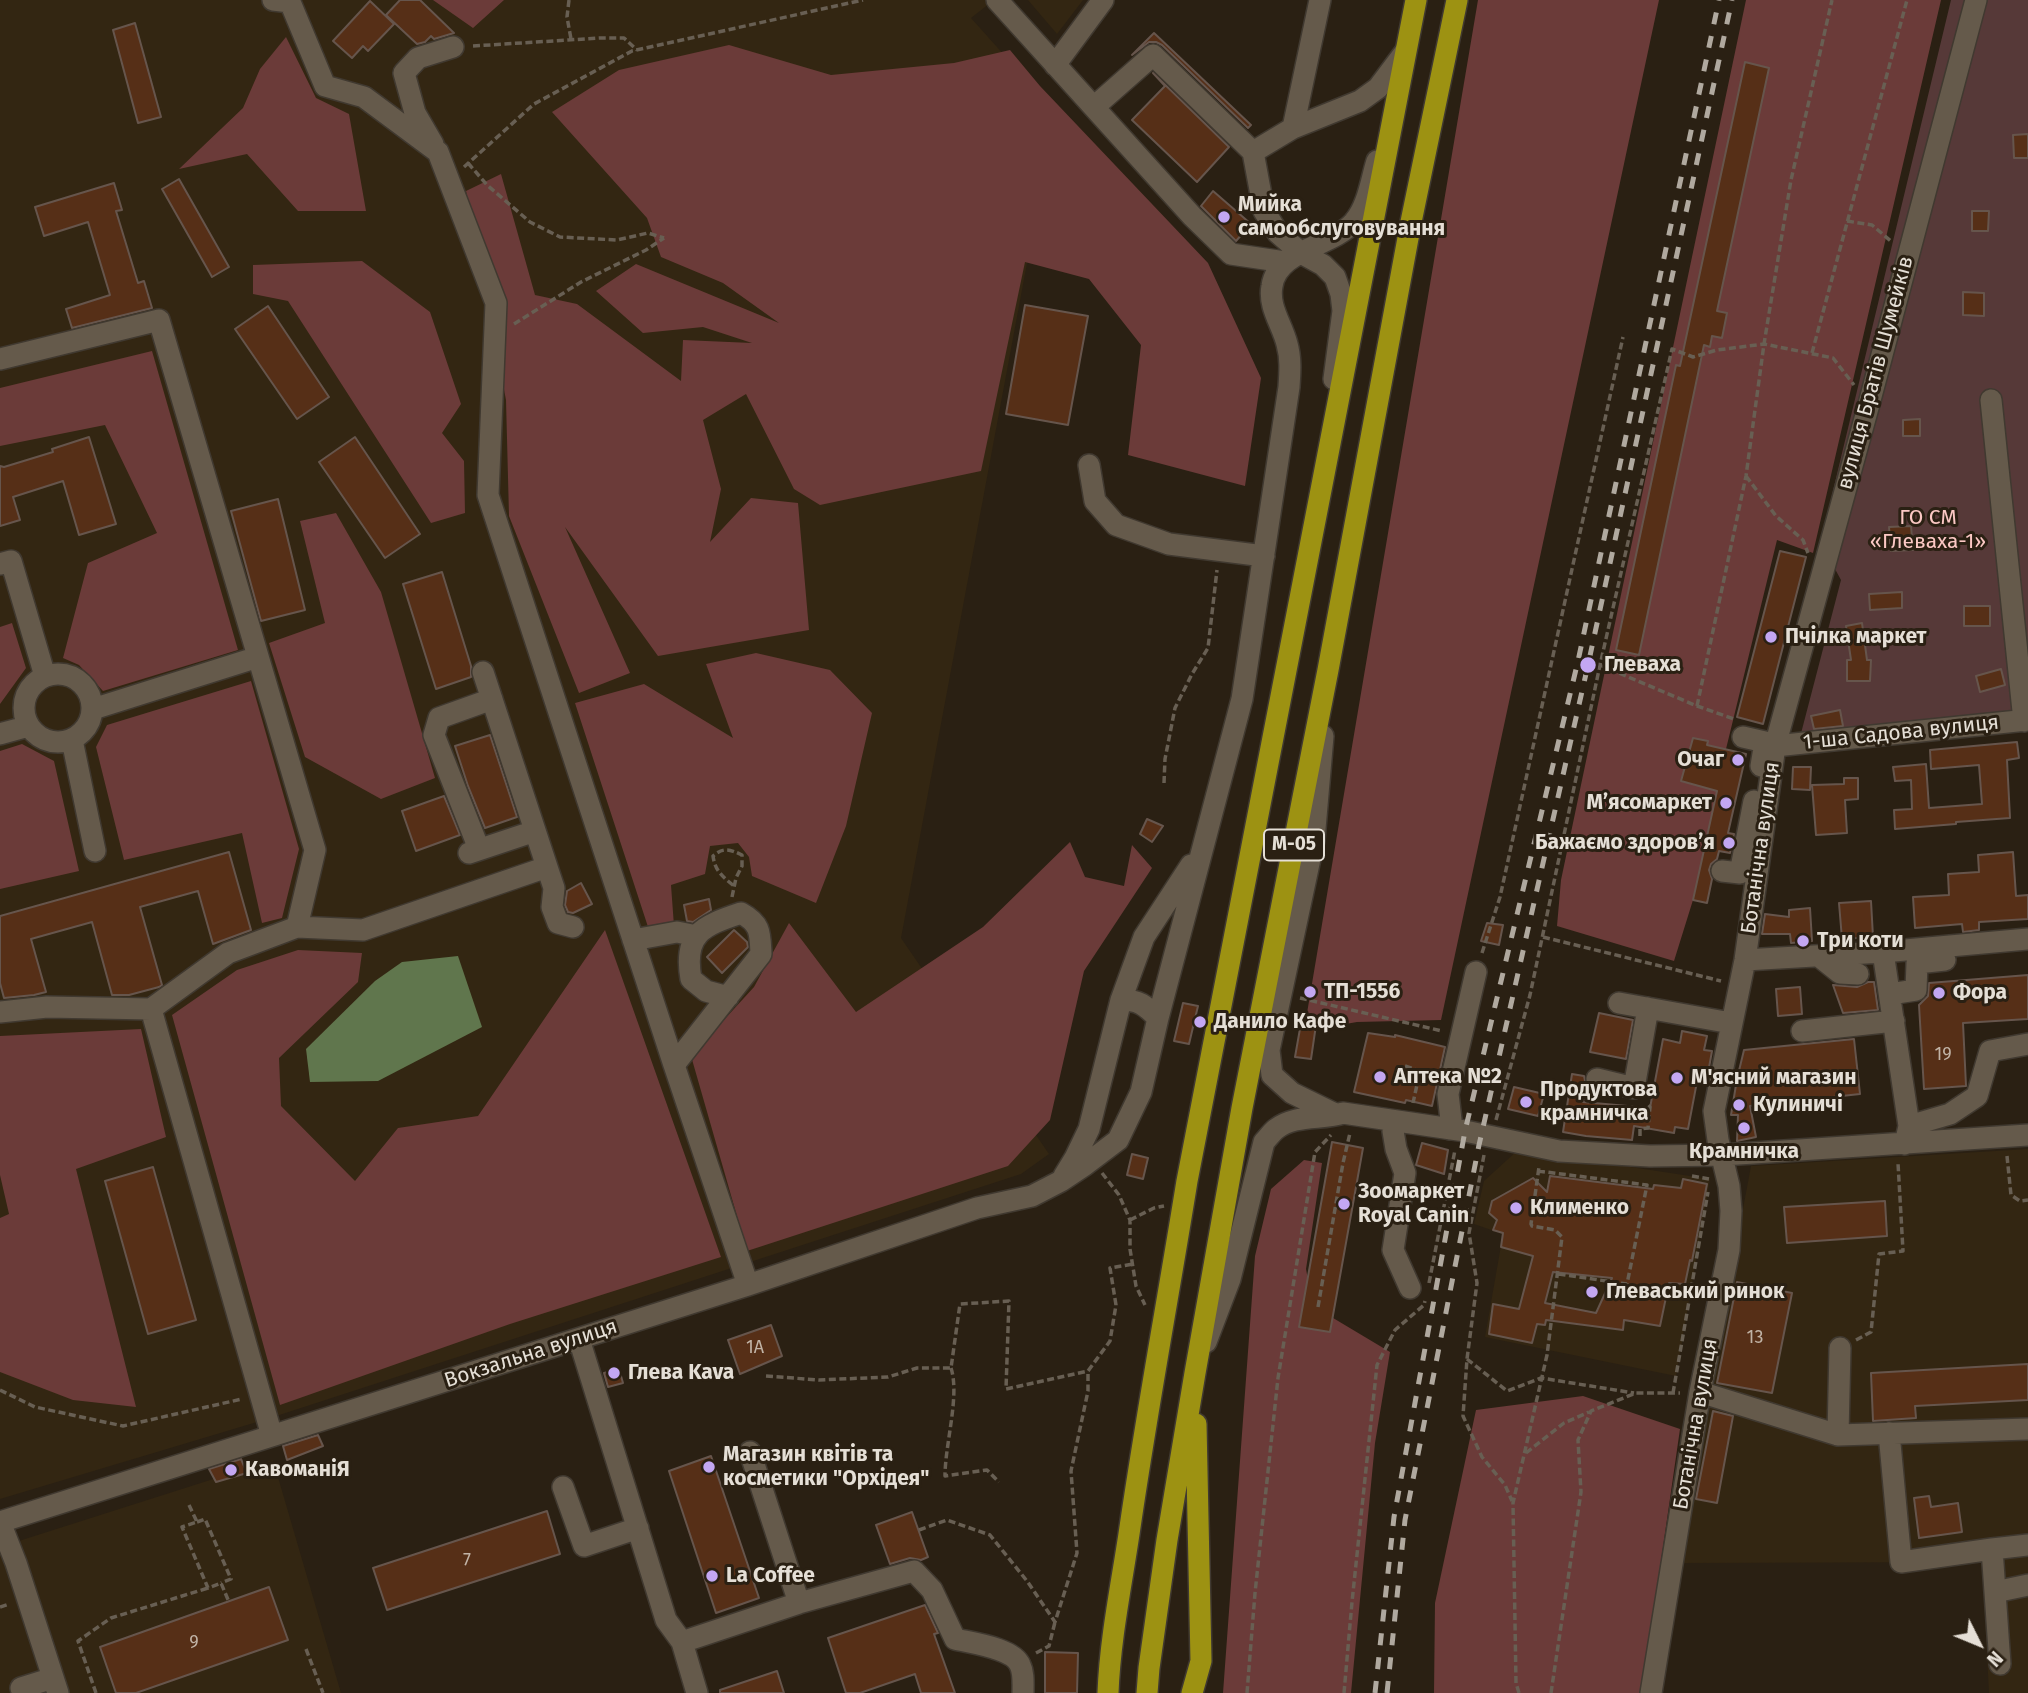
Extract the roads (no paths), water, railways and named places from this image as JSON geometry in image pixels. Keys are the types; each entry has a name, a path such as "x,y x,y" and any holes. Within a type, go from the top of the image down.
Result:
{"highway":[{"name":"М-05","path":"1108,1683 1143,1440 1187,1181 1416,0"},
{"name":"М-05","path":"1147,1693 1167,1540 1242,1108 1328,670 1411,222 1457,0"},
{"path":"1192,1693 1201,1661 1195,1373"},
{"path":"1108,1683 1124,1693"}],"street":[{"path":"273,0 290,2 325,86 364,97 438,152"},
{"path":"997,0 1192,216 1231,254 1293,257 1323,265 1335,277 1343,311 1334,371 1336,409"},
{"path":"1055,65 1103,0"},
{"path":"1293,128 1320,0"},
{"name":"вулиця Братів Шумейків","path":"1770,752 1869,404 1976,0"},
{"path":"453,47 418,58 404,74 415,113 438,152 496,303 488,495 748,1285"},
{"path":"1253,152 1293,128 1360,101 1378,88 1405,52"},
{"path":"1094,107 1153,55 1253,152 1264,211 1293,257"},
{"path":"1293,257 1340,235 1356,220 1364,204 1398,86"},
{"name":"Вокзальна вулиця","path":"0,1522 748,1285 976,1208 1032,1196 1061,1181 1118,1140 1141,1092 1242,699 1291,361 1287,341 1272,300 1272,286 1277,272 1293,257"},
{"path":"0,359 159,320 315,850 297,927"},
{"path":"1991,400 2026,721"},
{"path":"1089,466 1095,501 1116,525 1169,544 1264,556"},
{"path":"0,564 11,561 45,676"},
{"path":"93,709 258,657"},
{"path":"1328,670 1314,840 1269,1050 1272,1075 1292,1093 1339,1118"},
{"path":"483,673 554,888 552,906 558,923 573,927"},
{"path":"64,674 82,682 92,699 93,709 87,727 72,740 52,742 35,734 29,726 24,707 36,681 45,676 64,674"},
{"path":"492,699 439,718 434,734 474,851 536,831"},
{"name":"1-ша Садова вулиця","path":"1770,752 2026,721"},
{"path":"0,734 29,726"},
{"path":"1743,737 1765,742 1770,752"},
{"path":"72,740 95,851"},
{"name":"Ботанічна вулиця","path":"1651,1693 1700,1392 1729,1250 1729,1186 1717,1140 1714,1111 1745,960 1740,873 1760,804 1770,752"},
{"path":"1061,1181 1089,1129 1121,1000 1144,937 1202,849"},
{"path":"0,1012 47,1007 151,1009 229,953 297,927 363,930 547,867"},
{"path":"674,1065 728,997 761,954 760,930 752,919 741,913 716,921 693,939 688,959 691,979 706,991 728,997"},
{"path":"633,940 677,933 697,936"},
{"path":"1889,994 1916,990 1917,963 2028,939"},
{"path":"1745,960 1883,953 1948,956"},
{"path":"1883,953 1907,1135"},
{"path":"1820,957 1840,972 1858,974"},
{"path":"1454,1130 1448,1094 1476,972"},
{"path":"1121,1000 1136,1000 1158,1018"},
{"path":"1619,1003 1731,1023"},
{"path":"1597,1079 1634,1088 1648,1008"},
{"path":"151,1009 272,1436"},
{"path":"1802,1031 1894,1021"},
{"path":"1907,1135 1950,1114 1977,1096 1990,1051 2028,1044"},
{"path":"1095,1104 1108,1117 1121,1120 1130,1116"},
{"path":"1404,1116 1393,1132 1405,1173 1393,1250 1410,1288"},
{"path":"1195,1373 1230,1279 1264,1142 1277,1128 1287,1123 1305,1118 1404,1116 1454,1130 1559,1151 1650,1156 1723,1155 1907,1135 2028,1135"},
{"path":"579,1339 666,1620 682,1642 697,1693"},
{"path":"1838,1434 1840,1348"},
{"path":"1700,1392 1838,1434 2028,1429"},
{"path":"1889,1433 1901,1562 2028,1545"},
{"path":"750,1452 799,1602"},
{"path":"563,1487 584,1546 638,1528"},
{"path":"0,1522 16,1563 55,1686 21,1688"},
{"path":"1992,1549 2000,1664"},
{"path":"682,1642 799,1602 914,1572 932,1590 955,1639 1004,1651 1017,1658 1022,1668 1023,1693"},
{"path":"1995,1592 2028,1585"}],"railway":[{"path":"1375,1693 1394,1517 1465,1131 1578,661 1719,0"},
{"path":"1387,1693 1405,1520 1479,1145 1588,665 1732,0"}],"place":[{"name":"Мийка самообслуговування","path":"1224,217"},
{"name":"Пчілка маркет","path":"1771,637"},
{"name":"Глеваха","path":"1588,665"},
{"name":"Очаг","path":"1738,760"},
{"name":"Мʼясомаркет","path":"1726,803"},
{"name":"Бажаємо здоровʼя","path":"1729,843"},
{"name":"Три коти","path":"1803,941"},
{"name":"ТП-1556","path":"1310,992"},
{"name":"Фора","path":"1939,993"},
{"name":"Данило Кафе","path":"1200,1022"},
{"name":"Аптека №2","path":"1380,1077"},
{"name":"М'ясний магазин","path":"1677,1078"},
{"name":"Продуктова крамничка","path":"1526,1102"},
{"name":"Кулиничі","path":"1739,1105"},
{"name":"Крамничка","path":"1744,1128"},
{"name":"Зоомаркет Royal Canin","path":"1344,1204"},
{"name":"Клименко","path":"1516,1208"},
{"name":"Глеваський ринок","path":"1592,1292"},
{"name":"Глева Kava","path":"614,1373"},
{"name":"Магазин квітів та косметики \"Орхідея\"","path":"709,1467"},
{"name":"КавоманіЯ","path":"231,1470"},
{"name":"La Coffee","path":"712,1576"}],"park label":[{"name":"ГО СМ «Глеваха-1»","path":"1928,530"}]}
